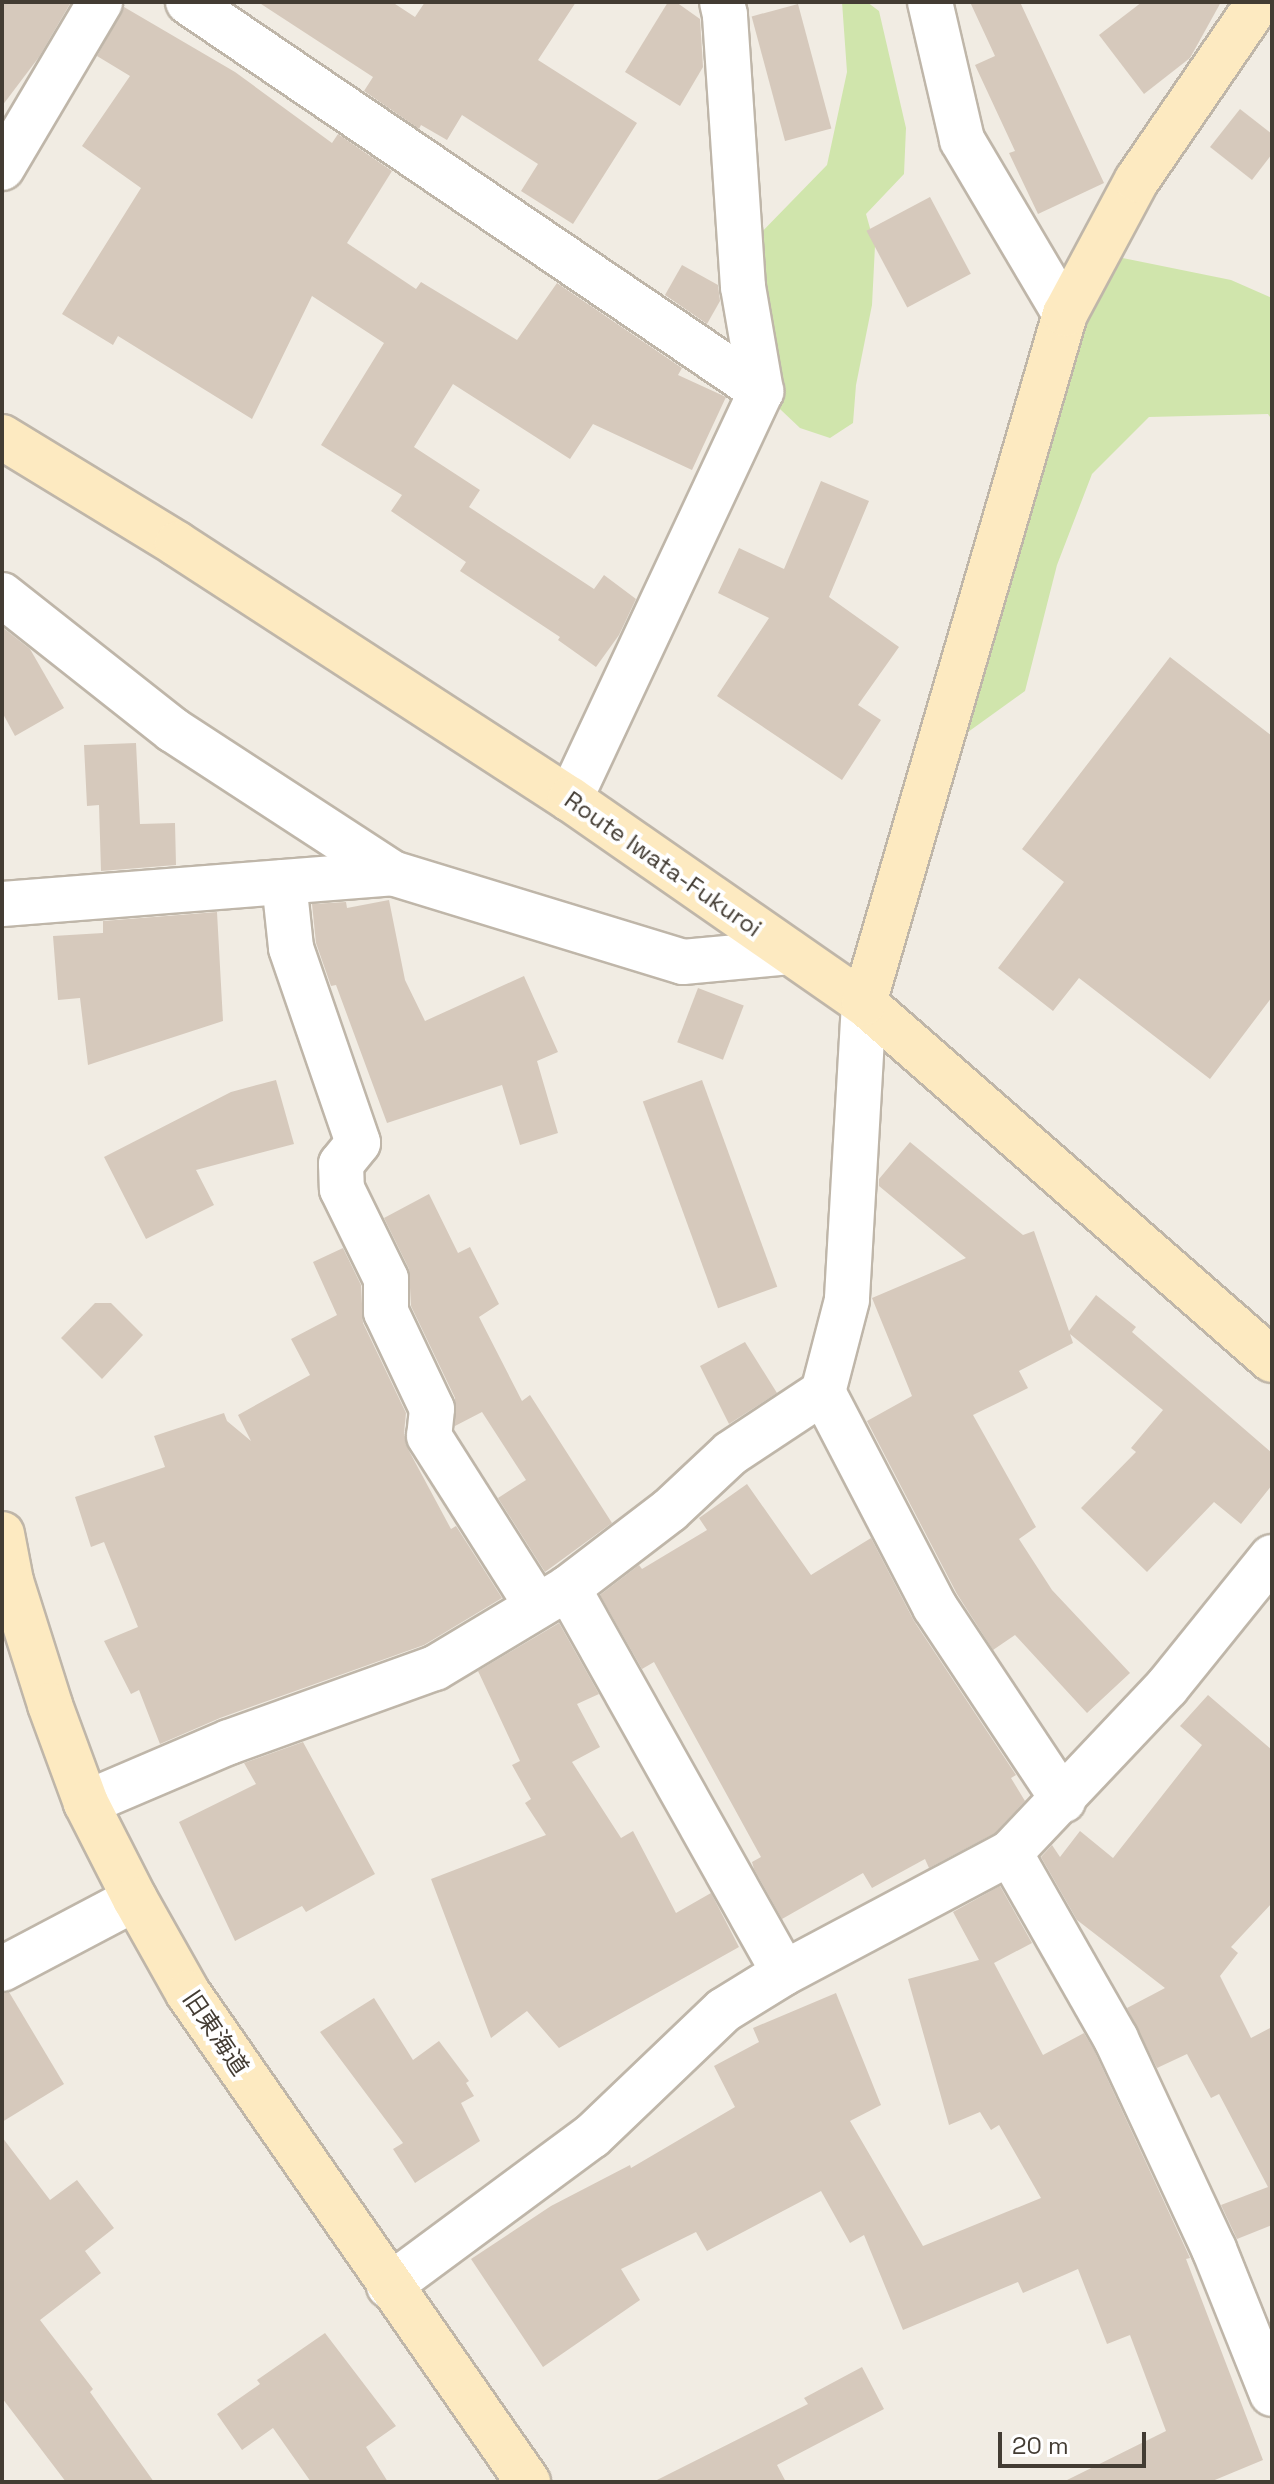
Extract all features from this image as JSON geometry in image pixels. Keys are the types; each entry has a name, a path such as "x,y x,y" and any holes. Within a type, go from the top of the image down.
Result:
{"street":[{"path":"2,168 100,2"},
{"path":"188,2 761,391"},
{"path":"570,799 761,391 743,287 722,2"},
{"path":"930,2 962,140 1065,314"},
{"path":"86,1803 229,1742 435,1668 553,1597 670,1510 731,1453 823,1392 847,1300 864,1003 1065,314 1137,180 1259,2"},
{"name":"Route Iwata-Fukuroi","path":"2,437 177,544 570,799 864,1003 1272,1360"},
{"path":"2,595 173,730 392,873 683,962 790,952"},
{"path":"2,904 392,873"},
{"path":"284,882 291,948 358,1143 341,1164 342,1189 386,1279 386,1312 432,1409 429,1436 553,1597 784,1973"},
{"path":"823,1392 935,1607 1063,1800"},
{"name":"旧東海道","path":"2,1534 11,1581 45,1691 86,1803 135,1899 188,1993 528,2482"},
{"path":"389,2286 592,2136 724,2010 784,1973 1010,1853 1167,1687 1272,1557"},
{"path":"1010,1853 1116,2039 1214,2249 1272,2394"},
{"path":"2,1969 135,1899"}],"green space":[{"path":"842,2 867,2 879,11 906,128 904,174 866,214 875,246 872,305 856,385 853,423 830,438 800,428 761,391 756,238 827,165 847,72"},
{"path":"1098,253 1231,280 1272,298 1272,420 1268,414 1149,417 1092,474 1057,565 1025,691 968,732"}],"building":[{"path":"2,2 71,2 39,57 2,106"},
{"path":"258,2 392,2 415,17 425,2 576,2 538,60 637,123 573,224 521,191 538,164 462,115 447,140 421,125 419,129 364,91 373,77"},
{"path":"668,2 676,2 700,19 703,67 680,106 625,72"},
{"path":"970,2 1020,2 1104,183 1038,214 1009,153 1015,151 975,65 995,56"},
{"path":"1142,2 1221,2 1190,58 1144,94 1099,35"},
{"path":"798,4 831,129 785,141 752,16"},
{"path":"124,7 235,72 332,143 338,134 392,171 347,243 416,289 421,282 517,340 557,283 682,368 678,375 726,397 692,470 593,424 570,459 453,384 414,447 480,490 469,507 594,589 604,575 636,599 619,635 596,667 558,640 560,637 460,571 466,562 391,511 402,495 321,445 384,343 312,296 252,419 118,336 113,345 62,314 141,188 82,146 130,76 97,56"},
{"path":"1240,109 1272,134 1272,154 1252,180 1210,147"},
{"path":"930,197 971,274 907,308 866,231"},
{"path":"682,265 718,285 720,301 707,324 665,295"},
{"path":"821,481 869,501 829,597 899,647 858,705 881,720 842,780 717,696 769,618 718,593 739,548 784,569"},
{"path":"2,627 30,649 64,708 15,736 2,712"},
{"path":"1170,657 1272,736 1272,997 1210,1079 1079,978 1053,1011 998,968 1064,882 1022,849"},
{"path":"136,743 140,824 175,823 176,865 101,871 99,805 87,806 84,745"},
{"path":"389,900 405,980 425,1021 524,976 558,1052 537,1061 558,1133 520,1145 502,1085 387,1123 336,985 331,986 316,943 312,904 346,902 347,908"},
{"path":"217,912 223,1021 88,1065 80,998 58,1000 53,936 103,933 103,921"},
{"path":"698,988 744,1006 723,1060 677,1042"},
{"path":"276,1080 294,1144 196,1170 214,1205 146,1239 104,1157 231,1092"},
{"path":"702,1080 777,1287 718,1308 643,1102"},
{"path":"910,1142 1023,1235 1034,1231 1069,1331 1096,1295 1136,1327 1132,1332 1272,1453 1272,1485 1241,1524 1214,1502 1147,1572 1081,1508 1136,1452 1131,1448 1163,1410 1070,1334 1073,1343 1019,1371 1028,1388 973,1415 1036,1527 1019,1539 1052,1590 1130,1673 1087,1713 1015,1635 993,1650 957,1594 867,1421 912,1396 872,1298 966,1258 879,1186 879,1179"},
{"path":"429,1194 458,1253 470,1247 499,1304 479,1317 522,1401 530,1395 612,1523 545,1572 498,1498 526,1480 482,1412 455,1426 455,1398 411,1306 409,1269 384,1218"},
{"path":"343,1248 361,1285 363,1323 406,1413 404,1433 408,1449 451,1529 456,1526 502,1598 424,1645 220,1718 160,1744 139,1690 131,1694 104,1641 138,1627 104,1542 91,1547 75,1497 165,1467 154,1436 224,1413 227,1421 251,1441 238,1415 310,1375 291,1339 337,1315 313,1262"},
{"path":"95,1303 111,1303 143,1335 102,1379 61,1338"},
{"path":"745,1342 777,1393 729,1424 700,1366"},
{"path":"747,1484 811,1575 871,1538 914,1621 1016,1775 1011,1778 1025,1801 995,1833 929,1868 925,1859 872,1888 863,1873 782,1919 754,1869 752,1862 761,1857 654,1662 642,1669 600,1595 639,1565 642,1569 707,1530 699,1518"},
{"path":"559,1623 599,1694 577,1704 600,1747 572,1762 621,1838 633,1831 676,1913 711,1893 739,1947 559,2048 527,2011 491,2038 431,1879 546,1835 525,1803 531,1799 512,1765 520,1761 478,1671"},
{"path":"1208,1695 1272,1750 1272,1903 1231,1947 1238,1953 1220,1976 1251,2038 1272,2027 1272,2225 1237,2239 1221,2205 1268,2187 1219,2094 1211,2098 1187,2054 1157,2068 1127,2008 1165,1988 1077,1920 1041,1857 1052,1845 1060,1857 1080,1831 1113,1858 1202,1745 1180,1726"},
{"path":"303,1742 375,1874 306,1912 302,1906 235,1941 179,1822 256,1784 244,1763"},
{"path":"1000,1886 1032,1943 994,1963 1043,2055 1084,2033 1094,2050 1190,2258 1186,2259 1263,2460 1210,2482 1063,2482 1166,2431 1130,2335 1107,2344 1078,2269 1023,2293 1018,2282 903,2330 864,2235 850,2243 821,2191 707,2251 696,2232 621,2269 640,2300 543,2367 471,2259 551,2206 630,2165 631,2168 735,2107 714,2066 759,2042 753,2028 836,1993 881,2105 850,2121 923,2246 1041,2198 999,2125 991,2130 980,2112 949,2125 908,1979 979,1960 953,1912"},
{"path":"9,1992 64,2084 2,2122 2,1994"},
{"path":"374,1998 413,2060 439,2041 469,2081 466,2083 474,2096 461,2103 480,2141 415,2183 393,2149 403,2143 320,2032"},
{"path":"2,2137 50,2200 77,2180 114,2228 85,2251 101,2273 40,2320 93,2389 90,2392 154,2482 66,2482 2,2398"},
{"path":"325,2333 396,2426 366,2447 388,2482 311,2482 273,2428 242,2450 217,2414 260,2384 257,2380"},
{"path":"862,2367 884,2409 777,2465 786,2482 653,2482 808,2404 804,2398"}]}
